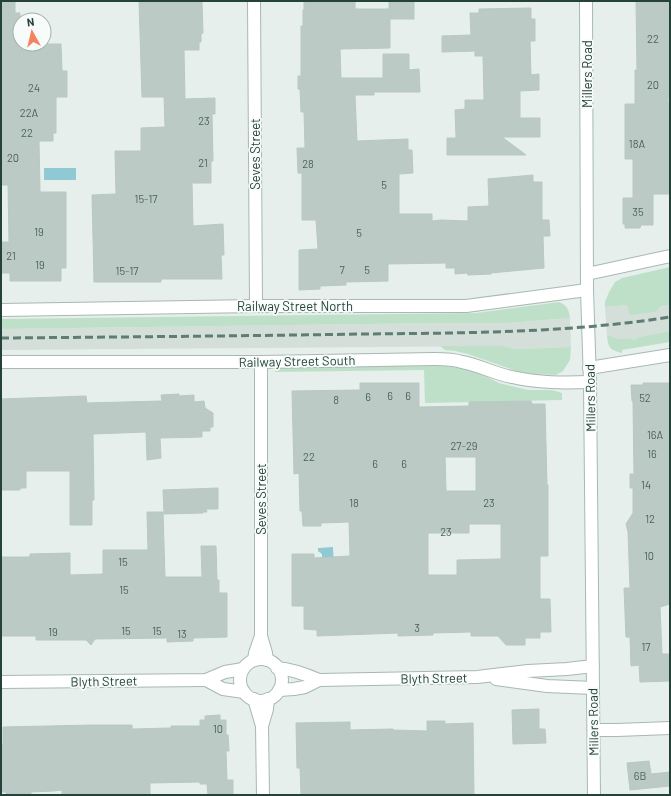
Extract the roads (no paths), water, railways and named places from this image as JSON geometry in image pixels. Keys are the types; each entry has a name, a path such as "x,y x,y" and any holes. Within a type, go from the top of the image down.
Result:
{"street":[{"name":"Seves Street","path":"254,1 256,306"},
{"name":"Millers Road","path":"586,1 587,274 590,382 594,795"},
{"path":"587,274 670,256"},
{"name":"Railway Street North","path":"1,310 256,306 466,306 588,290"},
{"path":"589,368 670,355"},
{"name":"Railway Street South","path":"1,362 261,362 418,358 451,359 502,375 542,382 590,382"},
{"name":"Seves Street","path":"261,362 261,636 267,660"},
{"name":"Seves Street","path":"254,660 261,636"},
{"path":"254,660 267,660 275,664 278,668 281,677 281,684 279,690 274,696 268,699 254,699 248,696 241,686 241,673 249,662 254,660"},
{"name":"Blyth Street","path":"278,668 303,673 319,680 477,677 593,666"},
{"name":"Blyth Street","path":"1,682 206,680 225,672 243,669"},
{"name":"Blyth Street","path":"477,677 547,686 593,688"},
{"name":"Blyth Street","path":"206,680 223,689 244,692"},
{"name":"Blyth Street","path":"279,690 305,687 319,680"},
{"path":"254,699 262,726 263,795"},
{"path":"262,726 268,699"},
{"path":"594,730 670,728"}],"water":[{"path":"44,168 76,168 76,180 44,180"},
{"path":"333,547 334,572 322,572 322,554 318,551 318,548"}],"railway":[{"path":"1,338 516,331 593,326 670,317"}]}
